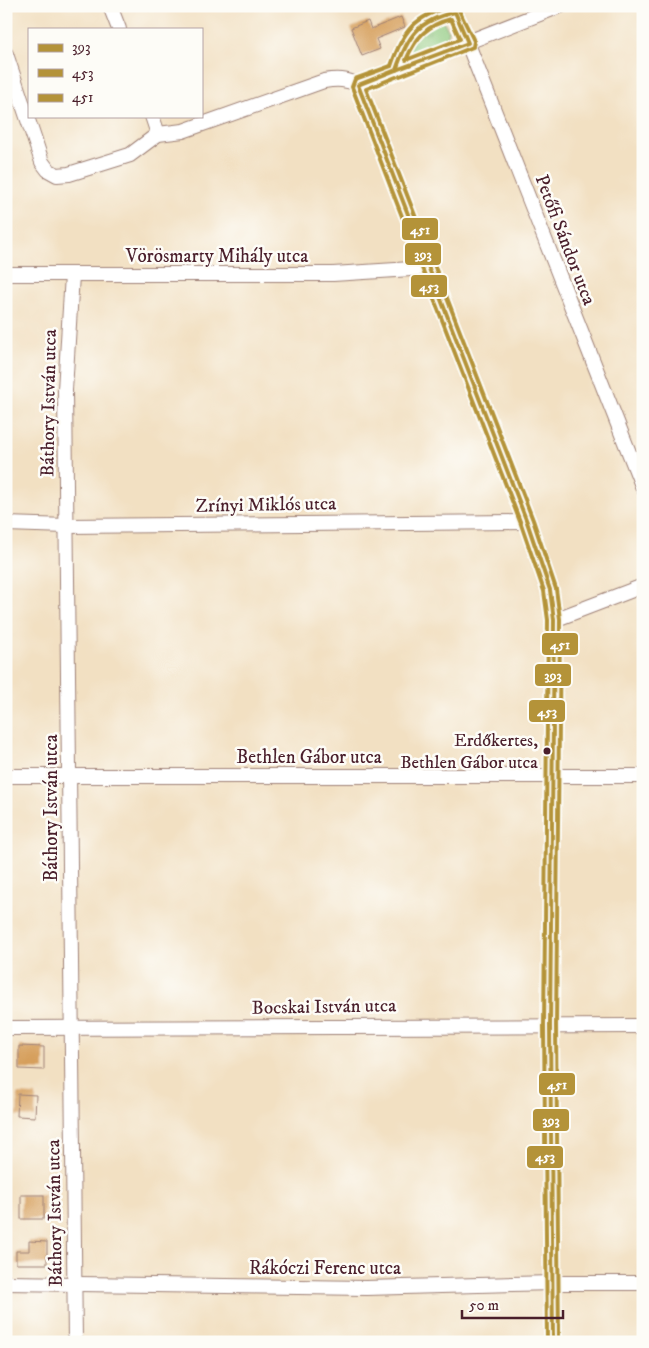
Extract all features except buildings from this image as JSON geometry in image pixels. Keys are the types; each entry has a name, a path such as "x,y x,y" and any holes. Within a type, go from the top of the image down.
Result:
{"street":[{"path":"110,6 119,28"},
{"path":"358,85 560,6"},
{"name":"Petőfi Sándor utca","path":"454,9 643,488"},
{"path":"6,54 10,73 42,162 48,170 57,175 69,174 130,155 158,134 192,128 324,81 337,79 350,81 358,85 427,268 527,522 550,590 554,620 550,1026 553,1342"},
{"path":"153,118 158,134"},
{"name":"Vörösmarty Mihály utca","path":"6,274 333,274 427,268"},
{"name":"Báthory István utca","path":"72,275 65,390 70,776 70,1029 75,1342"},
{"name":"Zrínyi Miklós utca","path":"6,524 67,526 527,522"},
{"path":"554,620 643,586"},
{"name":"Bethlen Gábor utca","path":"6,776 643,776"},
{"name":"Bocskai István utca","path":"6,1028 449,1025 643,1026"},
{"name":"Rákóczi Ferenc utca","path":"6,1283 75,1282 366,1288 553,1283 643,1283"}],"lane":[{"path":"396,71 405,43 423,22 454,9"}],"green space":[{"path":"435,20 444,22 449,32 445,43 406,58 408,46 414,36"}],"transit line":[{"name":"451","path":"391,66 400,43 412,26 429,15 452,6"},
{"name":"451","path":"400,76 473,47 474,41 457,6"},
{"name":"393","path":"455,12 468,43 396,70 405,47 416,31 432,20 455,12"},
{"name":"453","path":"451,19 460,39 406,60 423,33 435,25 451,19"},
{"name":"453","path":"391,66 355,79 352,87 521,524 544,591 548,620 544,1026 547,1342"},
{"name":"393","path":"396,70 358,85 527,522 550,590 554,620 550,1026 553,1342"},
{"name":"451","path":"396,77 366,89 533,520 556,589 560,619 556,1026 559,1342"}],"place":[{"name":"Erdőkertes, Bethlen Gábor utca","path":"547,751"}]}
